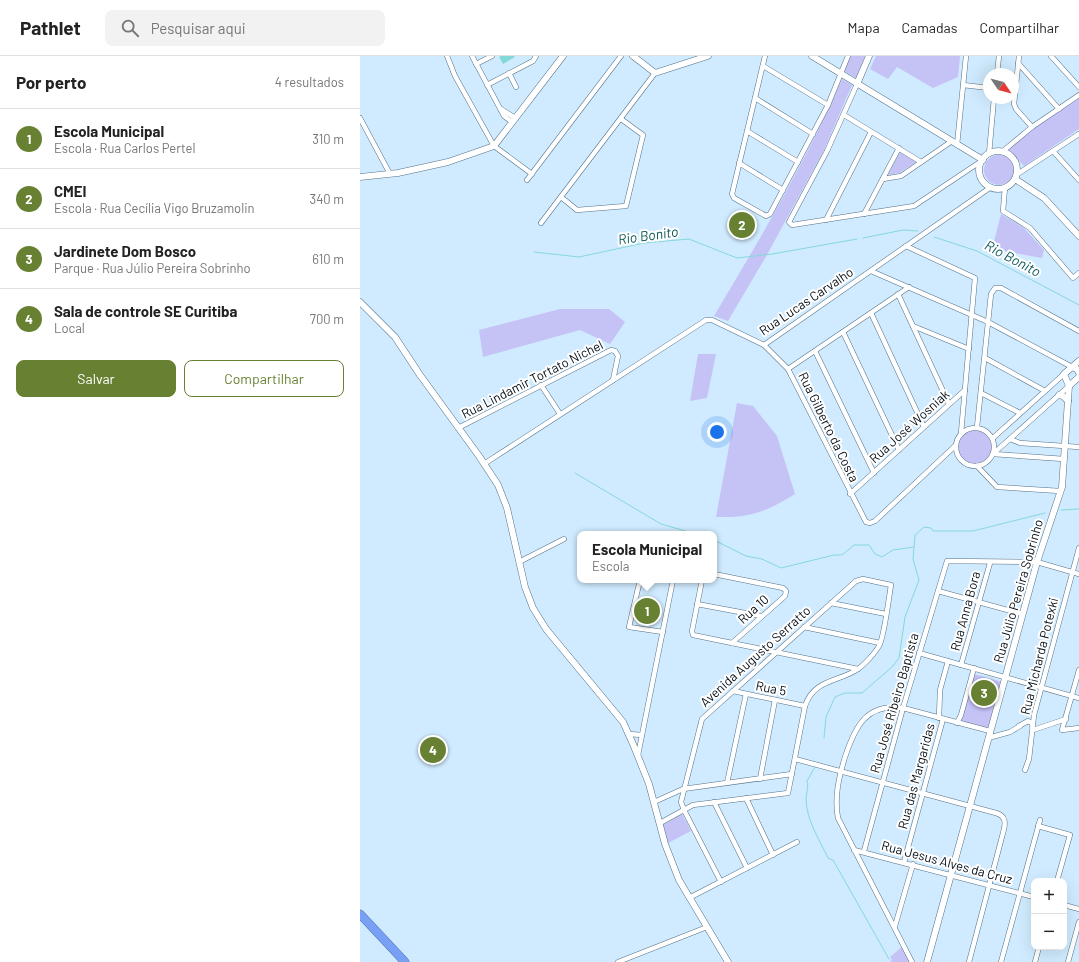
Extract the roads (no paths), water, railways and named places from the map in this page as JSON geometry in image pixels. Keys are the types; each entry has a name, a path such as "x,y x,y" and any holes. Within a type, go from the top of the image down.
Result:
{"highway":[{"path":"360,914 406,962"},
{"path":"360,922 398,962"}],"main road":[{"path":"360,177 390,174 448,162 494,146 563,56"},
{"path":"633,56 655,73 708,56"},
{"path":"812,56 983,160"},
{"path":"857,84 869,56"},
{"path":"1002,152 1007,153 1014,160 1017,170 1016,177 1005,187 991,187 982,178 980,166 989,154 1002,152"},
{"path":"1016,177 1044,198 1079,236"},
{"path":"360,302 395,337 420,375 484,464 505,500 527,594 541,622 614,710 629,734 638,755 654,802 674,868 689,898 728,962"},
{"path":"1079,361 1064,374 1069,386 1079,377"},
{"path":"1072,367 1079,373"},
{"name":"Rua Júlio Pereira Sobrinho","path":"927,962 1022,614 1060,491 1064,459 1069,386"},
{"path":"1059,395 1063,396 1068,401"}],"street":[{"path":"447,56 455,76 494,146 532,174"},
{"path":"472,56 505,117 514,120"},
{"path":"476,64 492,56"},
{"path":"487,84 533,60 536,56"},
{"path":"527,180 622,56"},
{"path":"765,56 732,196 764,216 767,216 783,190 828,106 848,56"},
{"path":"883,179 901,176 921,162 955,143 966,56"},
{"path":"998,68 999,56"},
{"path":"1018,56 1014,106 1032,127"},
{"path":"1051,56 1079,87"},
{"path":"1018,63 1059,109"},
{"path":"763,66 828,106"},
{"path":"508,73 516,87"},
{"path":"541,223 655,73"},
{"path":"857,84 827,151 789,222 794,225 914,206 983,160"},
{"path":"963,85 983,87"},
{"path":"1002,152 1032,127 1079,95"},
{"path":"755,98 813,134"},
{"path":"989,154 993,104"},
{"path":"844,115 921,162"},
{"path":"360,118 390,174"},
{"path":"561,197 577,210 626,206 643,135 621,119"},
{"path":"747,131 798,162"},
{"path":"826,220 871,132"},
{"path":"1016,177 1079,134"},
{"path":"864,214 899,148"},
{"path":"1053,151 1079,180"},
{"path":"739,163 783,190"},
{"name":"Rua Lucas Carvalho","path":"484,464 706,320 712,320 764,346 991,187"},
{"path":"1005,187 1003,211 1030,228 1073,278 1079,273"},
{"path":"906,246 975,278 973,314 961,433 955,446 958,457 962,461 972,466 977,466 987,462 993,454 1069,386"},
{"path":"872,270 973,314 1072,367"},
{"path":"788,369 909,287"},
{"path":"977,427 991,294 995,288 1001,288 1079,331"},
{"path":"898,294 949,404"},
{"path":"871,313 924,427"},
{"path":"913,326 969,349"},
{"path":"843,332 899,450"},
{"name":"Rua Gilberto da Costa","path":"764,346 788,369 850,494 863,519 868,523 875,521 955,446"},
{"name":"Rua Lindamir Tortato Nichel","path":"458,428 607,352 615,351 618,359 613,380"},
{"path":"815,351 874,473"},
{"path":"985,358 1045,391"},
{"path":"993,438 1064,374"},
{"path":"541,386 560,414"},
{"name":"Rua José Wosniak","path":"850,494 965,390"},
{"path":"981,393 1020,414"},
{"path":"961,433 966,429 977,427 984,429 993,438 993,454"},
{"path":"1010,439 1020,443 1079,447"},
{"path":"993,454 1064,459"},
{"path":"977,466 997,487 1060,491"},
{"path":"519,562 564,539"},
{"name":"Rua Micharda Potexki","path":"1025,770 1029,759 1034,715 1079,548"},
{"name":"Rua José Ribeiro Baptista","path":"864,851 919,652 947,561 990,562"},
{"path":"990,562 1037,562 1079,574"},
{"name":"Rua Anna Bora","path":"961,665 990,562"},
{"name":"Rua 10","path":"717,575 783,588 786,591 785,596 732,643"},
{"name":"Avenida Augusto Serratto","path":"684,810 681,802 683,789 702,719 831,602 858,580 891,585 886,614"},
{"path":"639,583 629,627 663,632"},
{"path":"638,755 672,583"},
{"path":"701,583 692,634 858,669"},
{"path":"938,591 1022,614"},
{"path":"660,824 693,805 788,793 805,706 810,694 820,685 858,669 880,643 886,614 831,602"},
{"path":"697,604 762,616"},
{"path":"804,627 880,643"},
{"path":"919,652 1079,698"},
{"name":"Rua das Margaridas","path":"904,862 924,793 941,719 940,690 948,661"},
{"path":"957,723 961,716 974,668"},
{"path":"1079,670 1062,730 1079,728"},
{"name":"Rua 5","path":"733,691 805,706"},
{"path":"727,783 746,694"},
{"path":"760,778 775,700"},
{"path":"912,962 895,926 854,850 837,811 836,797 841,771 853,732 861,721 881,709 903,708 957,723 989,734 1005,734 1028,721 1030,721 1033,730 1066,719"},
{"path":"1019,726 1034,715"},
{"path":"629,734 642,734"},
{"path":"795,759 1001,815 1005,822 1004,832 969,962"},
{"path":"654,802 683,789 792,774"},
{"path":"746,798 773,855"},
{"path":"714,802 747,868"},
{"path":"684,810 720,882"},
{"path":"1001,962 1040,820"},
{"path":"1038,826 1070,835 1058,878"},
{"path":"689,898 798,842"},
{"name":"Rua Jesus Alves da Cruz","path":"854,850 864,851 1031,896"},
{"path":"895,926 913,864"},
{"path":"1067,906 1079,909"},
{"path":"1068,962 1079,922"},
{"path":"618,962 707,927"},
{"path":"1074,942 1079,943"},
{"path":"1035,962 1038,950"}],"waterway":[{"name":"Rio Bonito","path":"863,238 903,230 918,231"},
{"name":"Rio Bonito","path":"934,237 977,251 1079,305"},
{"name":"Rio Bonito","path":"534,252 579,257 644,243 689,239 737,258 772,254 857,239"},
{"path":"575,473 661,524 686,531"},
{"path":"1061,510 1079,509"},
{"path":"717,542 746,556 762,559 781,568 834,555 842,555 854,545 869,545 875,554 882,557 893,550 914,547 915,535 924,527 931,528 933,531 973,531 1045,513"},
{"path":"824,738 826,717 835,697 845,693 862,693 892,667 899,658 905,617 919,580 913,559 914,547"},
{"path":"815,767 807,781 808,786 806,800 811,823 828,858 833,860 889,959"}],"place":[{"name":"CMEI","path":"742,225"},
{"name":"Escola Municipal","path":"647,611"},
{"name":"Jardinete Dom Bosco","path":"984,693"},
{"name":"Sala de controle SE Curitiba","path":"433,750"}]}
